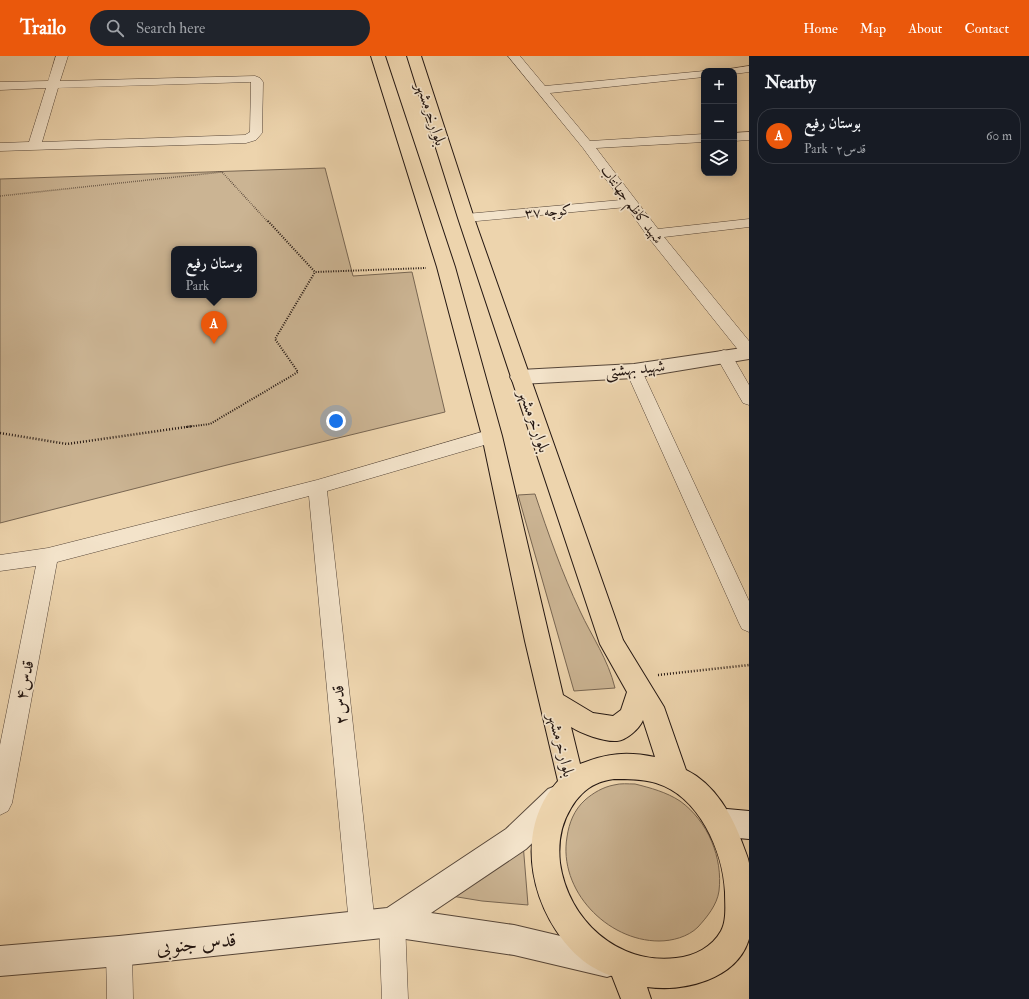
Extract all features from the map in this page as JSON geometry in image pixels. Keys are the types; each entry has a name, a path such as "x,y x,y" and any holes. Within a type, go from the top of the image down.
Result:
{"main road":[{"name":"بلوارخرمشهر","path":"378,56 446,267 492,436 551,702 572,785"},
{"name":"بلوارخرمشهر","path":"414,56 466,218 612,644 655,716 674,778"},
{"path":"551,702 589,724 617,729 631,718 636,685"},
{"path":"614,766 638,766 663,772 674,778 687,784 738,824 740,849 747,876 747,925 726,950 705,966 680,974 652,974 623,966 591,948 574,930 558,904 547,877 544,850 547,824 557,802 572,785 591,772 614,766"},
{"path":"623,966 636,999"}],"street":[{"path":"34,146 62,56"},
{"name":"شهید کاظم جهانتاب","path":"514,56 587,145 654,234 749,353"},
{"path":"737,70 747,66"},
{"path":"541,90 701,74"},
{"path":"0,86 251,78 257,82 256,133 252,137 246,139 0,147"},
{"path":"737,137 749,136"},
{"path":"587,145 701,138"},
{"name":"کوچه ۳۷","path":"466,218 630,203"},
{"path":"654,234 749,223"},
{"name":"شهید بهشتی","path":"520,377 634,370 749,353"},
{"path":"724,356 749,399"},
{"path":"634,370 749,623"},
{"path":"0,563 48,556 317,487 492,436"},
{"name":"قدس۲","path":"317,487 362,924"},
{"name":"قدس۴","path":"0,804 48,556"},
{"path":"395,999 392,922 516,839 572,785"},
{"name":"قدس جنوبی","path":"0,961 119,951 392,922 514,940 623,966"},
{"path":"119,951 120,999"}],"path":[{"path":"0,196 222,172 315,272 446,267"},
{"path":"0,433 67,444 210,424 298,372 275,339 315,272"},
{"path":"636,685 749,665"}],"shaded area":[{"path":"325,168 353,276 412,272 445,412 227,465 0,523 0,179"},
{"path":"535,494 573,597 604,658 615,688 574,691 518,495"},
{"path":"619,784 635,784 669,795 690,809 706,830 716,853 720,878 718,896 714,906 705,919 698,927 685,936 659,941 640,939 621,932 605,922 590,909 578,893 570,876 566,857 567,837 575,812 588,797 602,789"},
{"path":"523,843 528,905 482,901 433,893"}],"place":[{"name":"بوستان رفیع","path":"214,344"}]}
